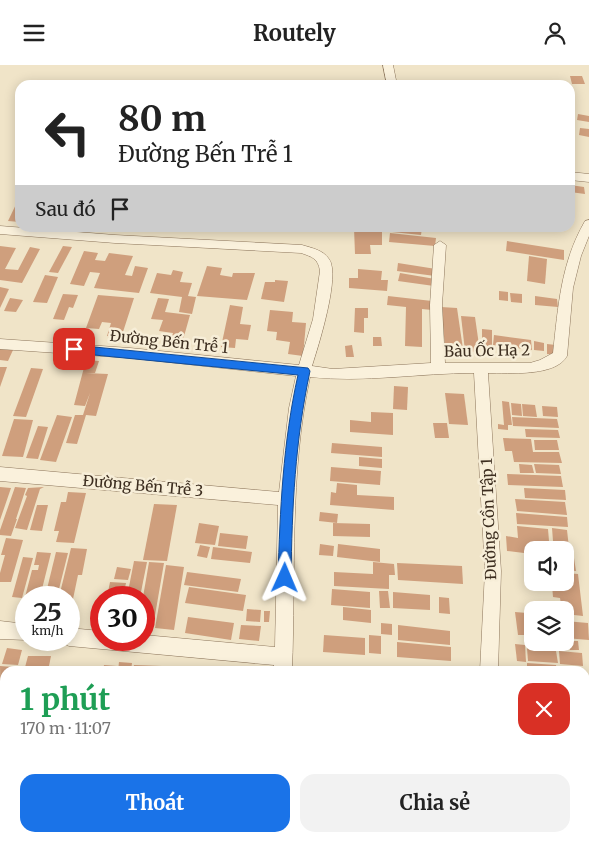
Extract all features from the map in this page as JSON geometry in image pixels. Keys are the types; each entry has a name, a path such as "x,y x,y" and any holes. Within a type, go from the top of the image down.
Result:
{"street":[{"path":"388,65 391,80"},
{"path":"575,177 589,178"},
{"name":"Bàu Ốc Hạ 2","path":"304,371 333,374 438,368 530,368 543,365 560,356 568,276 581,238 589,224"},
{"path":"0,230 15,231"},
{"path":"26,232 302,249 316,253 325,262 324,296 314,343 304,371 296,408 286,499 283,664 155,647"},
{"path":"438,368 436,305 440,245"},
{"name":"Đường Bến Trễ 1","path":"0,344 130,353 304,371"},
{"name":"Đường Cồn Tập 1","path":"481,367 493,571 489,666"},
{"name":"Đường Bến Trễ 3","path":"0,474 286,499"},
{"path":"0,630 15,632"}],"building":[{"path":"570,76 582,76 585,84 575,84 575,80 571,80"},
{"path":"578,114 589,116 589,122 577,120"},
{"path":"580,128 589,129 589,137 579,135"},
{"path":"575,186 584,187 585,194 575,193"},
{"path":"15,206 15,222 8,221"},
{"path":"354,232 382,232 382,245 370,245 371,254 355,254"},
{"path":"392,232 421,232 421,235"},
{"path":"390,233 436,238 435,246 389,242"},
{"path":"507,241 564,250 564,260 506,251"},
{"path":"0,246 16,248 5,269 18,270 30,247 40,249 22,283 0,280"},
{"path":"63,246 72,247 58,273 49,272"},
{"path":"84,251 98,253 95,260 105,261 109,253 133,256 125,275 132,276 135,266 148,268 139,293 94,288 100,273 90,272 84,286 70,284"},
{"path":"529,256 547,259 545,284 527,281"},
{"path":"398,263 436,269 435,276 397,271"},
{"path":"207,266 222,268 220,275 232,277 233,273 255,273 247,300 197,296"},
{"path":"358,269 382,271 381,280 388,280 387,291 349,288 349,278 358,278"},
{"path":"173,270 183,272 180,282 192,283 188,296 196,297 192,314 179,312 182,297 150,293 157,273 171,275"},
{"path":"400,273 435,279 434,286 398,281"},
{"path":"45,275 58,277 47,303 33,302"},
{"path":"275,280 288,281 284,302 261,299 265,282 275,282"},
{"path":"0,287 9,289 0,308"},
{"path":"499,291 508,292 508,301 499,300"},
{"path":"510,293 522,294 522,303 511,302"},
{"path":"63,294 78,295 73,308 69,307 64,320 53,319"},
{"path":"98,295 134,298 121,338 107,336 111,323 102,322 99,329 86,328"},
{"path":"388,296 432,301 432,310 422,309 422,347 405,346 406,307 387,305"},
{"path":"535,296 557,299 558,307 535,305"},
{"path":"10,298 23,300 16,312 4,311"},
{"path":"158,298 169,299 165,312 190,315 181,347 169,346 173,333 159,331 163,320 151,319"},
{"path":"230,305 243,307 240,324 251,325 248,340 236,339 235,348 221,347"},
{"path":"441,307 457,308 464,356 446,356"},
{"path":"355,308 368,308 368,318 364,318 364,333 354,332"},
{"path":"270,310 293,312 292,322 306,323 303,356 288,354 290,342 276,340 277,332 267,331"},
{"path":"461,316 475,317 480,352 465,351"},
{"path":"482,329 492,330 492,356 482,354"},
{"path":"494,335 531,340 532,350 493,345"},
{"path":"373,337 381,337 382,346 373,346"},
{"path":"534,341 544,343 544,351 534,350"},
{"path":"547,344 556,345 557,355 547,354"},
{"path":"352,345 354,357 346,357 345,346"},
{"path":"0,349 13,350 8,361 0,360"},
{"path":"86,360 99,361 95,373 86,373 108,374 96,416 86,415 77,444 66,443 75,415 83,415 90,393 85,406 74,405"},
{"path":"0,367 7,367 0,387"},
{"path":"31,368 43,369 26,417 13,416"},
{"path":"394,386 408,387 407,410 393,409"},
{"path":"445,393 464,394 468,425 449,424"},
{"path":"502,401 509,402 512,425 508,425 508,430 498,429 498,424 504,425"},
{"path":"511,403 521,404 522,416 512,415"},
{"path":"522,404 535,405 537,417 523,416"},
{"path":"542,406 557,407 558,417 543,416"},
{"path":"371,412 393,413 393,435 350,432 350,420 371,422"},
{"path":"57,415 72,417 56,462 40,460"},
{"path":"512,417 557,419 559,428 513,426"},
{"path":"14,419 33,420 23,457 2,456"},
{"path":"433,423 447,423 449,438 435,438"},
{"path":"38,426 48,427 38,459 26,458"},
{"path":"525,429 558,430 560,438 526,437"},
{"path":"503,438 531,439 533,452 559,452 562,463 514,462 512,451 505,451"},
{"path":"534,440 557,440 559,450 535,450"},
{"path":"332,443 382,447 382,457 331,453"},
{"path":"359,457 382,459 382,468 359,466"},
{"path":"519,464 532,465 534,473 520,473"},
{"path":"534,464 559,465 561,474 536,473"},
{"path":"331,467 381,471 380,485 330,481"},
{"path":"507,474 561,476 563,487 508,485"},
{"path":"337,483 357,485 357,495 394,497 394,510 330,505 331,492 336,493"},
{"path":"0,487 11,488 0,520"},
{"path":"15,487 26,488 17,519 11,536 0,535 0,530"},
{"path":"44,487 40,489 27,530 15,528 27,496 25,495 28,488"},
{"path":"524,488 565,490 566,500 525,498"},
{"path":"68,492 86,493 74,543 56,542 59,531 54,531 61,502 66,502"},
{"path":"515,499 565,502 567,515 517,511"},
{"path":"154,504 177,505 167,561 143,560"},
{"path":"37,505 48,505 42,531 30,530"},
{"path":"320,512 338,514 337,523 319,521"},
{"path":"516,513 567,517 568,527 517,524"},
{"path":"199,523 219,526 215,545 195,543"},
{"path":"333,523 370,524 370,537 333,536"},
{"path":"517,526 548,529 549,541 524,541 524,553 507,551 506,536 518,538"},
{"path":"552,528 567,530 568,541 553,541"},
{"path":"220,533 248,536 246,549 218,546"},
{"path":"6,538 23,540 11,582 0,582 0,573 5,555 1,555"},
{"path":"320,544 334,546 333,556 319,555"},
{"path":"338,544 380,549 380,562 337,557"},
{"path":"200,545 210,547 207,558 197,556"},
{"path":"213,547 252,552 250,563 211,559"},
{"path":"71,548 87,549 82,575 78,575 76,586 62,586"},
{"path":"37,552 51,553 43,586 28,586 32,570 38,570 39,565 34,565"},
{"path":"56,552 68,553 60,586 48,586"},
{"path":"23,557 33,558 25,586 15,586"},
{"path":"134,561 147,562 142,586 129,586"},
{"path":"149,562 164,563 155,615 155,586 145,586"},
{"path":"373,562 394,564 395,575 389,575 389,589 334,586 334,572 373,574"},
{"path":"397,563 462,566 463,584 398,580"},
{"path":"166,565 184,567 174,630 155,628"},
{"path":"117,567 131,569 128,580 114,579"},
{"path":"187,572 241,579 238,592 184,585"},
{"path":"574,574 578,574 583,616 574,615 574,601 560,601 560,598 553,597 552,591 574,591"},
{"path":"110,582 126,583 125,586 109,586"},
{"path":"15,586 15,597 12,597"},
{"path":"189,587 246,595 243,611 185,603"},
{"path":"332,589 370,592 370,608 331,605"},
{"path":"379,591 388,591 390,608 380,608"},
{"path":"393,592 430,595 430,610 393,608"},
{"path":"439,597 449,598 450,614 439,613"},
{"path":"343,607 371,610 371,623 343,620"},
{"path":"247,609 261,610 260,622 246,621"},
{"path":"264,611 270,611 269,622 264,622"},
{"path":"515,612 524,613 524,635 518,635"},
{"path":"188,617 234,623 231,640 185,633"},
{"path":"574,622 588,623 589,640 574,639"},
{"path":"381,623 392,624 392,635 381,634"},
{"path":"241,625 261,626 259,641 239,639"},
{"path":"398,625 450,631 450,645 398,640"},
{"path":"324,635 365,638 365,655 323,652"},
{"path":"369,635 381,636 381,654 369,653"},
{"path":"574,641 578,641 579,650 574,650"},
{"path":"397,642 451,647 451,661 397,657"},
{"path":"515,644 524,645 526,662 517,661"},
{"path":"7,648 22,651 18,665 2,664"},
{"path":"527,651 556,651 558,663 528,661"},
{"path":"559,651 582,653 583,666 560,664"},
{"path":"28,656 51,656 49,666 25,666"},
{"path":"119,662 132,663 132,666 119,666"},
{"path":"527,663 556,666 527,666"}],"route":[{"path":"74,349 304,371 296,408 286,499 285,578"}]}
